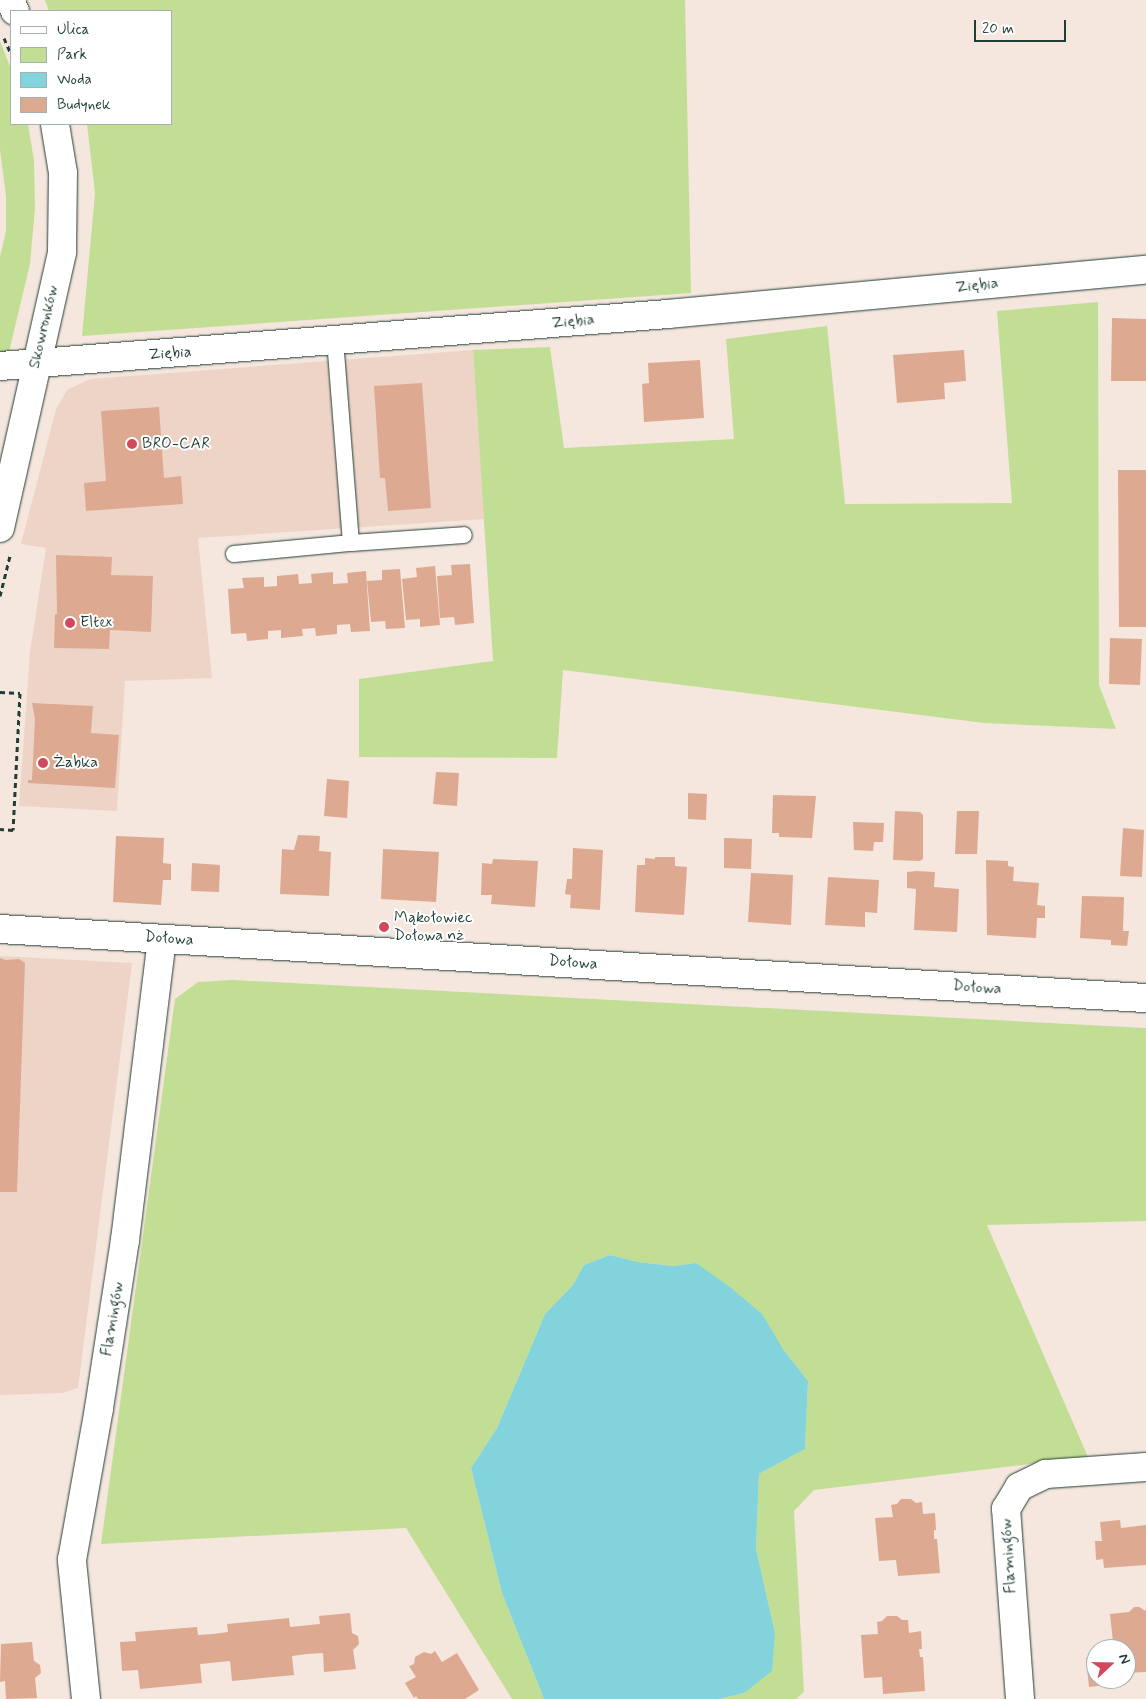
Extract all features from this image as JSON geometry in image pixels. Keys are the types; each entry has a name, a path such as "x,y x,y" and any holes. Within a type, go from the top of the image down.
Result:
{"street":[{"name":"Skowronków","path":"0,528 35,365 62,252 63,173 55,125"},
{"name":"Ziębia","path":"0,366 35,365 785,304 1146,270"},
{"name":"Dołowa","path":"0,928 1146,998"},
{"name":"Flamingów","path":"86,1699 72,1560 99,1408 125,1240 162,939"},
{"name":"Flamingów","path":"1020,1699 1006,1509 1019,1486 1046,1474 1146,1467"}],"lane":[{"path":"335,341 351,543"},
{"path":"234,554 464,535"}],"path":[{"path":"0,31 10,52"},
{"path":"0,692 20,693 13,830 0,829"}],"shaded area":[{"path":"473,350 484,519 198,538 212,678 125,681 117,811 19,806 30,652 46,548 21,544 56,409 67,390 90,379"},
{"path":"0,956 132,963 78,1388 62,1393 0,1395"}],"green space":[{"path":"45,0 685,0 691,293 82,336 95,193 87,125 172,125 172,10 49,10"},
{"path":"0,41 10,66 10,125 28,125 34,161 35,208 30,264 8,356 0,357 0,257 6,231 6,196 0,150"},
{"path":"1098,302 1099,685 1116,729 984,723 563,670 557,758 359,757 359,679 493,661 473,350 550,347 564,448 734,439 726,339 827,326 845,504 1012,503 997,311"},
{"path":"233,980 1146,1028 1146,1221 987,1225 1088,1457 814,1490 794,1511 804,1692 796,1699 719,1699 744,1693 775,1633 756,1549 759,1474 805,1449 808,1381 783,1349 696,1263 673,1266 638,1262 610,1255 584,1265 573,1285 545,1314 497,1428 471,1468 502,1593 544,1699 512,1699 406,1528 101,1544 175,999 198,982"}],"water":[{"path":"610,1255 638,1262 673,1266 696,1263 730,1287 762,1314 783,1349 808,1381 805,1449 759,1474 756,1549 775,1633 772,1671 744,1693 719,1699 544,1699 502,1593 471,1468 497,1428 545,1314 573,1285 584,1265"}],"building":[{"path":"1112,318 1146,319 1146,381 1111,381"},
{"path":"964,350 966,381 944,383 945,399 897,403 893,355"},
{"path":"700,360 704,418 644,422 642,384 649,383 648,363"},
{"path":"422,383 431,508 388,511 385,478 380,478 374,386"},
{"name":"BRO-CAR","path":"159,407 164,478 181,476 183,504 86,511 84,483 106,481 101,411"},
{"path":"1118,470 1146,470 1146,627 1119,627"},
{"path":"56,555 112,557 111,575 153,576 151,632 110,630 109,649 54,648 55,614 57,614"},
{"path":"470,564 474,623 455,625 454,617 440,618 437,576 452,575 451,565"},
{"path":"435,566 440,625 420,627 420,619 406,620 402,579 417,577 416,568"},
{"path":"400,569 405,628 386,629 385,621 371,622 367,581 382,580 382,570"},
{"path":"366,571 370,631 351,632 350,624 337,625 337,634 316,636 315,628 302,629 303,636 281,638 281,630 268,631 268,639 247,641 246,633 231,634 228,589 244,588 242,578 264,577 264,587 277,586 277,576 298,574 299,584 312,583 311,574 333,572 333,584 348,583 347,573"},
{"path":"1110,638 1142,639 1140,685 1109,684"},
{"path":"32,703 93,706 91,733 119,735 115,788 28,783 28,780 32,780 35,719"},
{"path":"436,772 459,773 457,806 433,804"},
{"path":"327,779 349,781 347,818 324,816"},
{"path":"688,793 707,794 706,820 688,819"},
{"path":"773,795 816,796 812,838 779,837 779,833 772,833"},
{"path":"895,811 920,812 923,815 923,859 920,861 893,860"},
{"path":"957,811 979,811 977,854 955,854"},
{"path":"853,822 884,823 883,842 874,842 873,851 854,850"},
{"path":"1123,828 1144,830 1142,877 1120,876"},
{"path":"298,835 320,836 319,851 331,852 329,896 280,894 282,849 294,850"},
{"path":"116,836 164,838 163,863 171,864 171,880 163,880 161,905 113,902"},
{"path":"724,838 752,839 751,869 724,868"},
{"path":"573,848 603,850 600,910 570,908 571,895 565,894 567,879 572,879"},
{"path":"383,849 439,852 436,902 381,899"},
{"path":"655,857 675,857 675,866 687,867 684,915 635,912 637,865 645,865 645,858 655,859"},
{"path":"493,859 538,861 535,907 491,904 492,895 481,895 482,863 492,864"},
{"path":"986,860 1008,861 1008,866 1014,867 1013,881 1039,883 1037,905 1045,906 1045,918 1037,918 1036,938 987,935"},
{"path":"192,863 220,865 219,892 191,891"},
{"path":"907,872 935,872 934,887 959,889 957,932 914,930 916,889 907,888"},
{"path":"751,873 793,875 791,925 748,922"},
{"path":"828,877 879,880 877,913 865,912 865,927 825,925"},
{"path":"1082,896 1124,897 1123,931 1129,931 1127,946 1111,945 1111,940 1080,938"},
{"path":"0,958 6,960 19,959 25,963 17,1192 0,1192"},
{"path":"901,1499 911,1499 916,1503 922,1502 923,1514 935,1513 936,1530 934,1530 934,1539 937,1539 940,1573 898,1576 896,1560 879,1561 875,1518 893,1517 891,1505 897,1504"},
{"path":"1120,1520 1121,1528 1146,1525 1146,1565 1104,1568 1103,1559 1096,1560 1095,1541 1102,1541 1100,1522"},
{"path":"1134,1607 1139,1607 1146,1611 1146,1672 1136,1672 1136,1639 1113,1639 1110,1614 1129,1612"},
{"path":"350,1613 352,1633 358,1636 359,1644 353,1650 356,1669 324,1672 323,1653 307,1654 292,1656 294,1675 232,1681 230,1661 200,1664 202,1683 140,1689 138,1670 122,1671 120,1642 136,1641 135,1632 197,1627 198,1635 213,1634 228,1632 227,1624 289,1618 290,1627 320,1624 319,1616"},
{"path":"887,1616 897,1616 902,1620 908,1620 909,1633 921,1631 922,1649 919,1649 920,1657 923,1657 925,1691 883,1694 882,1677 864,1678 861,1635 878,1634 877,1622 882,1621"},
{"path":"32,1642 34,1661 40,1665 41,1673 35,1678 37,1698 6,1699 5,1681 0,1682 1,1644"},
{"path":"435,1651 442,1662 457,1653 479,1690 465,1699 418,1699 416,1696 414,1698 405,1683 416,1677 409,1666 414,1664 415,1657 424,1652 431,1654"}],"place":[{"name":"BRO-CAR","path":"132,444"},
{"name":"Eltex","path":"70,623"},
{"name":"Żabka","path":"43,763"},
{"name":"Mąkołowiec Dołowa nż","path":"384,927"}]}
